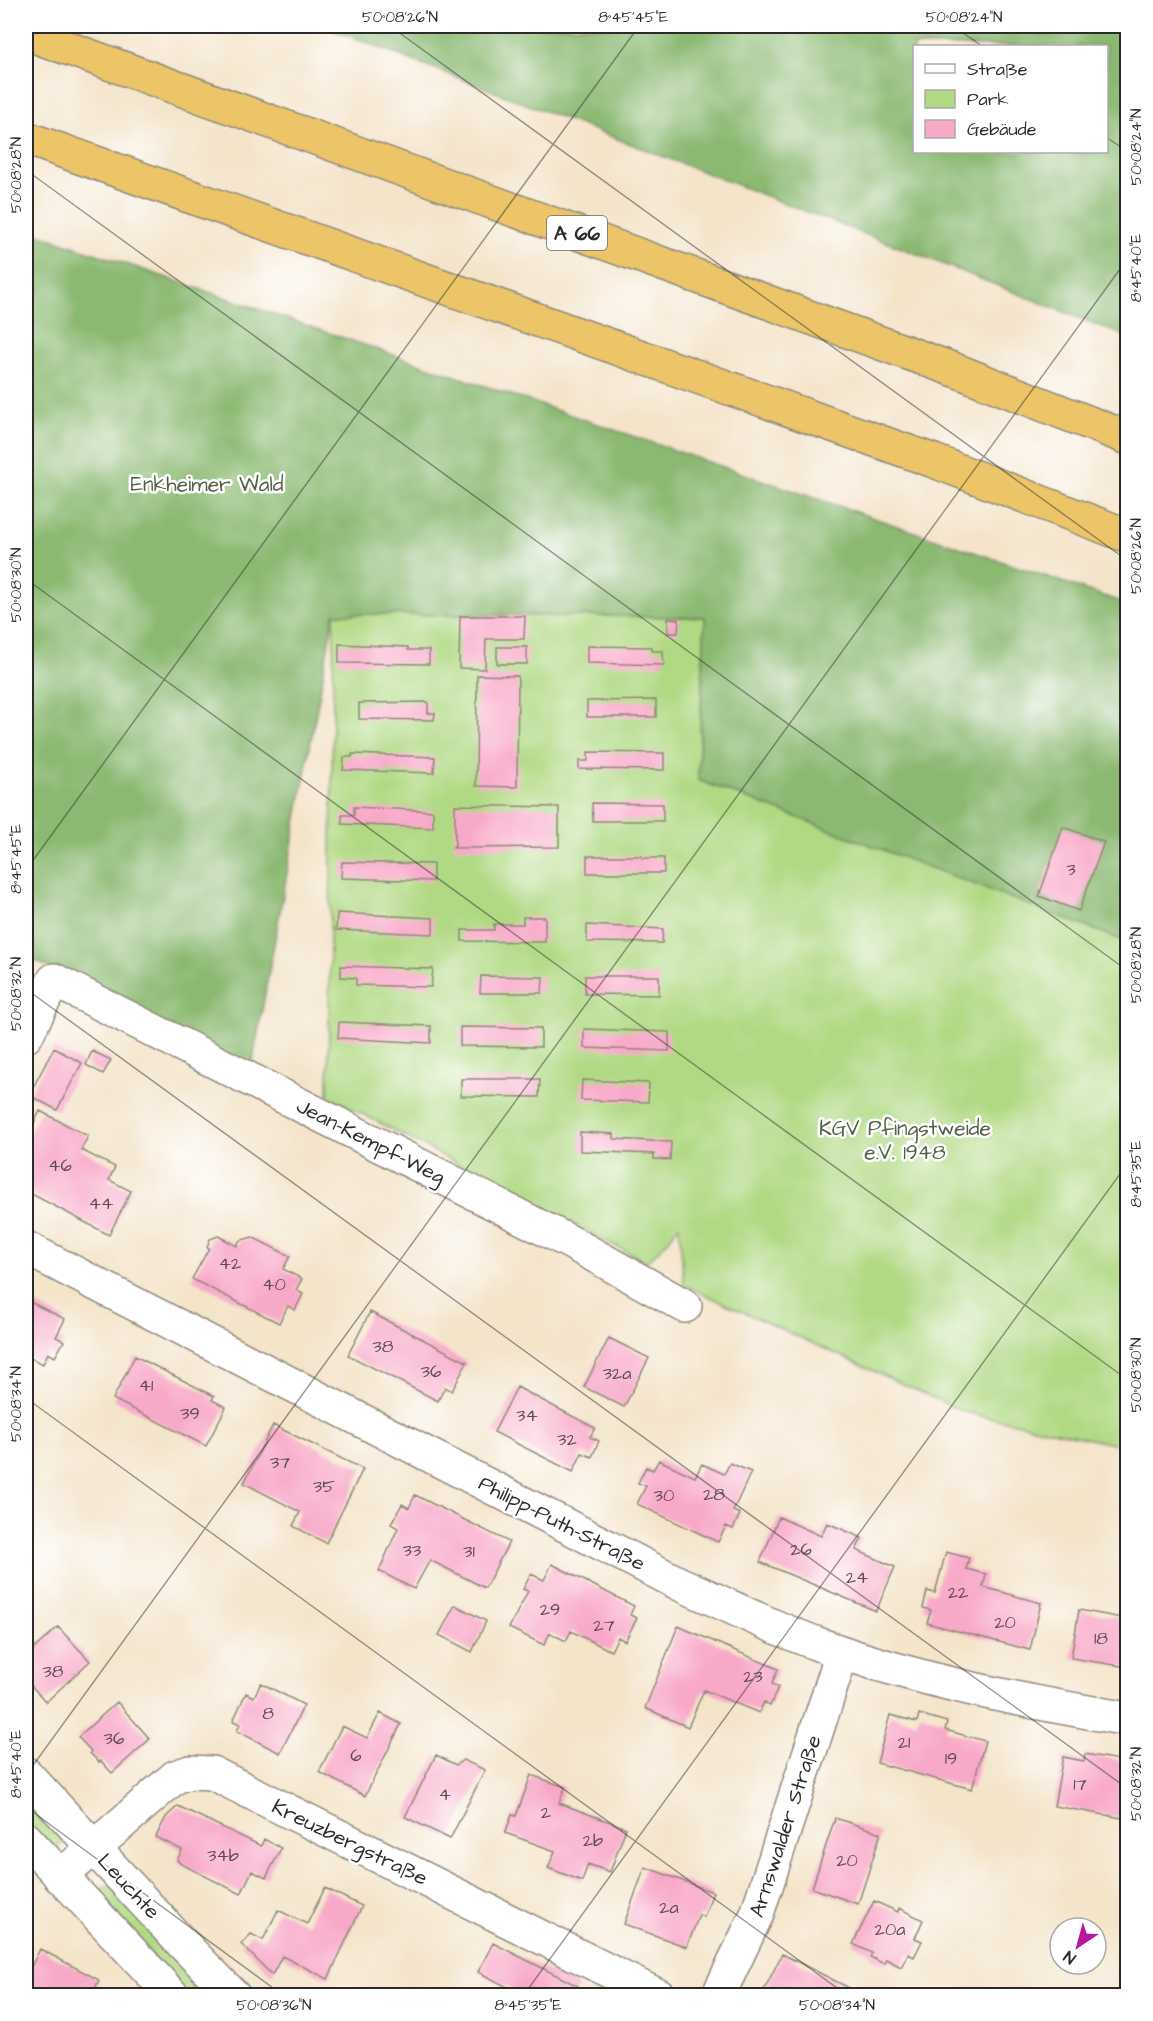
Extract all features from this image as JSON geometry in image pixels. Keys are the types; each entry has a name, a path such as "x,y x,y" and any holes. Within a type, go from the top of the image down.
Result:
{"highway":[{"name":"A 66","path":"26,33 955,370 1128,438"},
{"path":"26,138 934,460 1128,536"}],"street":[{"name":"Jean-Kempf-Weg","path":"26,1036 54,980 572,1243 685,1306"},
{"name":"Philipp-Puth-Straße","path":"26,1248 680,1584 792,1634 842,1653 956,1685 1027,1702 1128,1719"},
{"name":"Arnswalder Straße","path":"718,1995 758,1914 842,1653"},
{"name":"Kreuzbergstraße","path":"60,1877 175,1777 190,1772 212,1773 659,1995"},
{"name":"Leuchte","path":"26,1774 179,1940 234,1995"},
{"name":"Leuchte","path":"26,1839 173,1995"}],"green space":[{"path":"323,26 1127,26 1127,337 925,257"},
{"name":"Enkheimer Wald","path":"26,230 1127,604 1127,942 698,780 705,617 334,614 251,1071 26,956"},
{"name":"KGV Pfingstweide e.V. 1948","path":"334,614 705,617 698,780 1127,942 1127,1447 964,1412 684,1285 679,1225 667,1242 646,1262 328,1096"},
{"path":"26,1788 62,1838 60,1844 54,1847 26,1824"},
{"path":"113,1885 221,1995 186,1995 99,1893 104,1887"}],"building":[{"path":"460,616 525,616 524,639 486,639 485,669 459,668"},
{"path":"668,618 679,619 678,633 668,633"},
{"path":"339,644 429,650 429,664 339,663"},
{"path":"587,646 652,647 652,651 663,651 664,665 587,663"},
{"path":"497,647 527,647 527,664 497,664"},
{"path":"477,675 518,676 517,787 476,786"},
{"path":"656,700 656,717 587,717 587,701"},
{"path":"428,702 428,713 435,713 434,720 359,719 359,703"},
{"path":"588,752 664,753 664,770 579,769 579,761 588,761"},
{"path":"352,754 435,757 434,773 343,770 344,757 352,757"},
{"path":"592,803 663,804 663,821 593,821"},
{"path":"455,805 559,807 559,847 453,848 455,845"},
{"path":"354,807 433,811 433,828 342,824 342,815 354,815"},
{"path":"1063,827 1104,842 1079,911 1039,896"},
{"path":"587,856 664,858 664,873 587,873"},
{"path":"342,862 433,864 433,881 341,878"},
{"path":"337,913 433,918 433,934 336,930"},
{"path":"523,917 545,917 545,942 462,941 462,930 494,930 494,924 523,924"},
{"path":"587,925 663,929 662,943 587,942"},
{"path":"341,966 433,969 431,987 356,985 356,978 341,977"},
{"path":"481,976 543,977 542,993 480,993"},
{"path":"585,976 659,976 659,995 585,994"},
{"path":"339,1022 431,1026 431,1043 338,1038"},
{"path":"460,1027 541,1028 541,1047 460,1046"},
{"path":"584,1029 669,1032 669,1051 584,1048"},
{"path":"54,1048 82,1063 57,1110 29,1095"},
{"path":"92,1051 111,1060 103,1074 86,1065"},
{"path":"461,1079 540,1079 539,1097 461,1096"},
{"path":"582,1080 649,1083 648,1102 581,1100"},
{"path":"40,1111 88,1136 81,1150 115,1167 109,1180 131,1191 109,1235 26,1191 26,1139"},
{"path":"580,1132 614,1134 614,1139 671,1142 670,1160 654,1159 654,1154 580,1151"},
{"path":"218,1236 237,1246 239,1241 252,1237 290,1256 283,1269 302,1279 296,1290 303,1294 295,1310 288,1306 279,1323 192,1279 209,1248 207,1247 210,1239"},
{"path":"26,1300 65,1319 56,1337 64,1341 55,1357 48,1353 43,1364 26,1356"},
{"path":"370,1312 467,1362 452,1391 445,1387 438,1401 348,1355"},
{"path":"609,1338 649,1358 624,1407 584,1387"},
{"path":"135,1356 214,1396 212,1400 226,1407 206,1446 113,1399"},
{"path":"517,1387 595,1428 590,1437 599,1441 592,1457 582,1453 573,1472 494,1432"},
{"path":"273,1425 363,1469 326,1543 293,1526 300,1512 244,1483"},
{"path":"659,1460 695,1477 702,1464 724,1474 730,1463 751,1472 733,1511 740,1514 733,1529 726,1526 718,1542 637,1504 646,1486 638,1483 646,1467 653,1470"},
{"path":"415,1495 509,1542 485,1588 430,1560 414,1589 379,1571 398,1528 391,1524 402,1504 409,1508"},
{"path":"779,1517 821,1536 827,1523 844,1530 862,1538 856,1550 895,1567 876,1611 760,1562"},
{"path":"946,1552 969,1558 966,1569 986,1574 983,1587 1041,1603 1030,1650 927,1623 931,1610 923,1608 927,1591 935,1593"},
{"path":"552,1564 634,1606 630,1615 637,1618 625,1641 618,1637 611,1651 571,1631 566,1641 550,1633 544,1645 509,1628 528,1591 523,1589 531,1574 544,1580"},
{"path":"455,1605 486,1621 472,1652 439,1635"},
{"path":"1079,1610 1128,1619 1128,1667 1071,1658"},
{"path":"678,1626 778,1669 772,1684 778,1687 770,1706 764,1702 759,1713 704,1690 688,1727 645,1708"},
{"path":"58,1627 90,1661 46,1702 26,1680 26,1656"},
{"path":"261,1683 304,1705 280,1753 237,1731 240,1724 233,1721 246,1693 254,1697"},
{"path":"117,1702 150,1739 112,1773 90,1753 91,1751 78,1737"},
{"path":"380,1713 401,1724 365,1796 319,1772 342,1726 367,1738"},
{"path":"919,1714 947,1722 945,1730 985,1741 972,1789 877,1763 890,1715 917,1722"},
{"path":"1085,1754 1125,1761 1124,1768 1128,1769 1128,1819 1054,1806 1063,1757 1084,1761"},
{"path":"436,1755 456,1765 463,1760 485,1770 450,1839 405,1817"},
{"path":"531,1775 565,1787 559,1803 626,1828 610,1872 588,1864 582,1881 548,1868 555,1851 505,1833 512,1815 516,1816"},
{"path":"178,1806 261,1846 264,1839 281,1848 266,1878 252,1871 241,1894 181,1864 177,1860 182,1850 156,1837 166,1817"},
{"path":"835,1818 881,1833 858,1904 812,1888"},
{"path":"645,1867 713,1892 704,1917 699,1915 687,1947 624,1924"},
{"path":"325,1888 362,1906 328,1979 282,1956 272,1975 241,1944 251,1934 263,1940 278,1910 307,1924"},
{"path":"874,1901 898,1912 899,1908 923,1920 915,1938 922,1941 914,1957 908,1954 901,1967 886,1959 884,1964 870,1957 872,1953 853,1944"},
{"path":"493,1943 578,1986 573,1996 525,1996 478,1972"},
{"path":"40,1949 99,1980 91,1996 26,1996 26,1977"},
{"path":"782,1954 865,1996 761,1996"}]}
